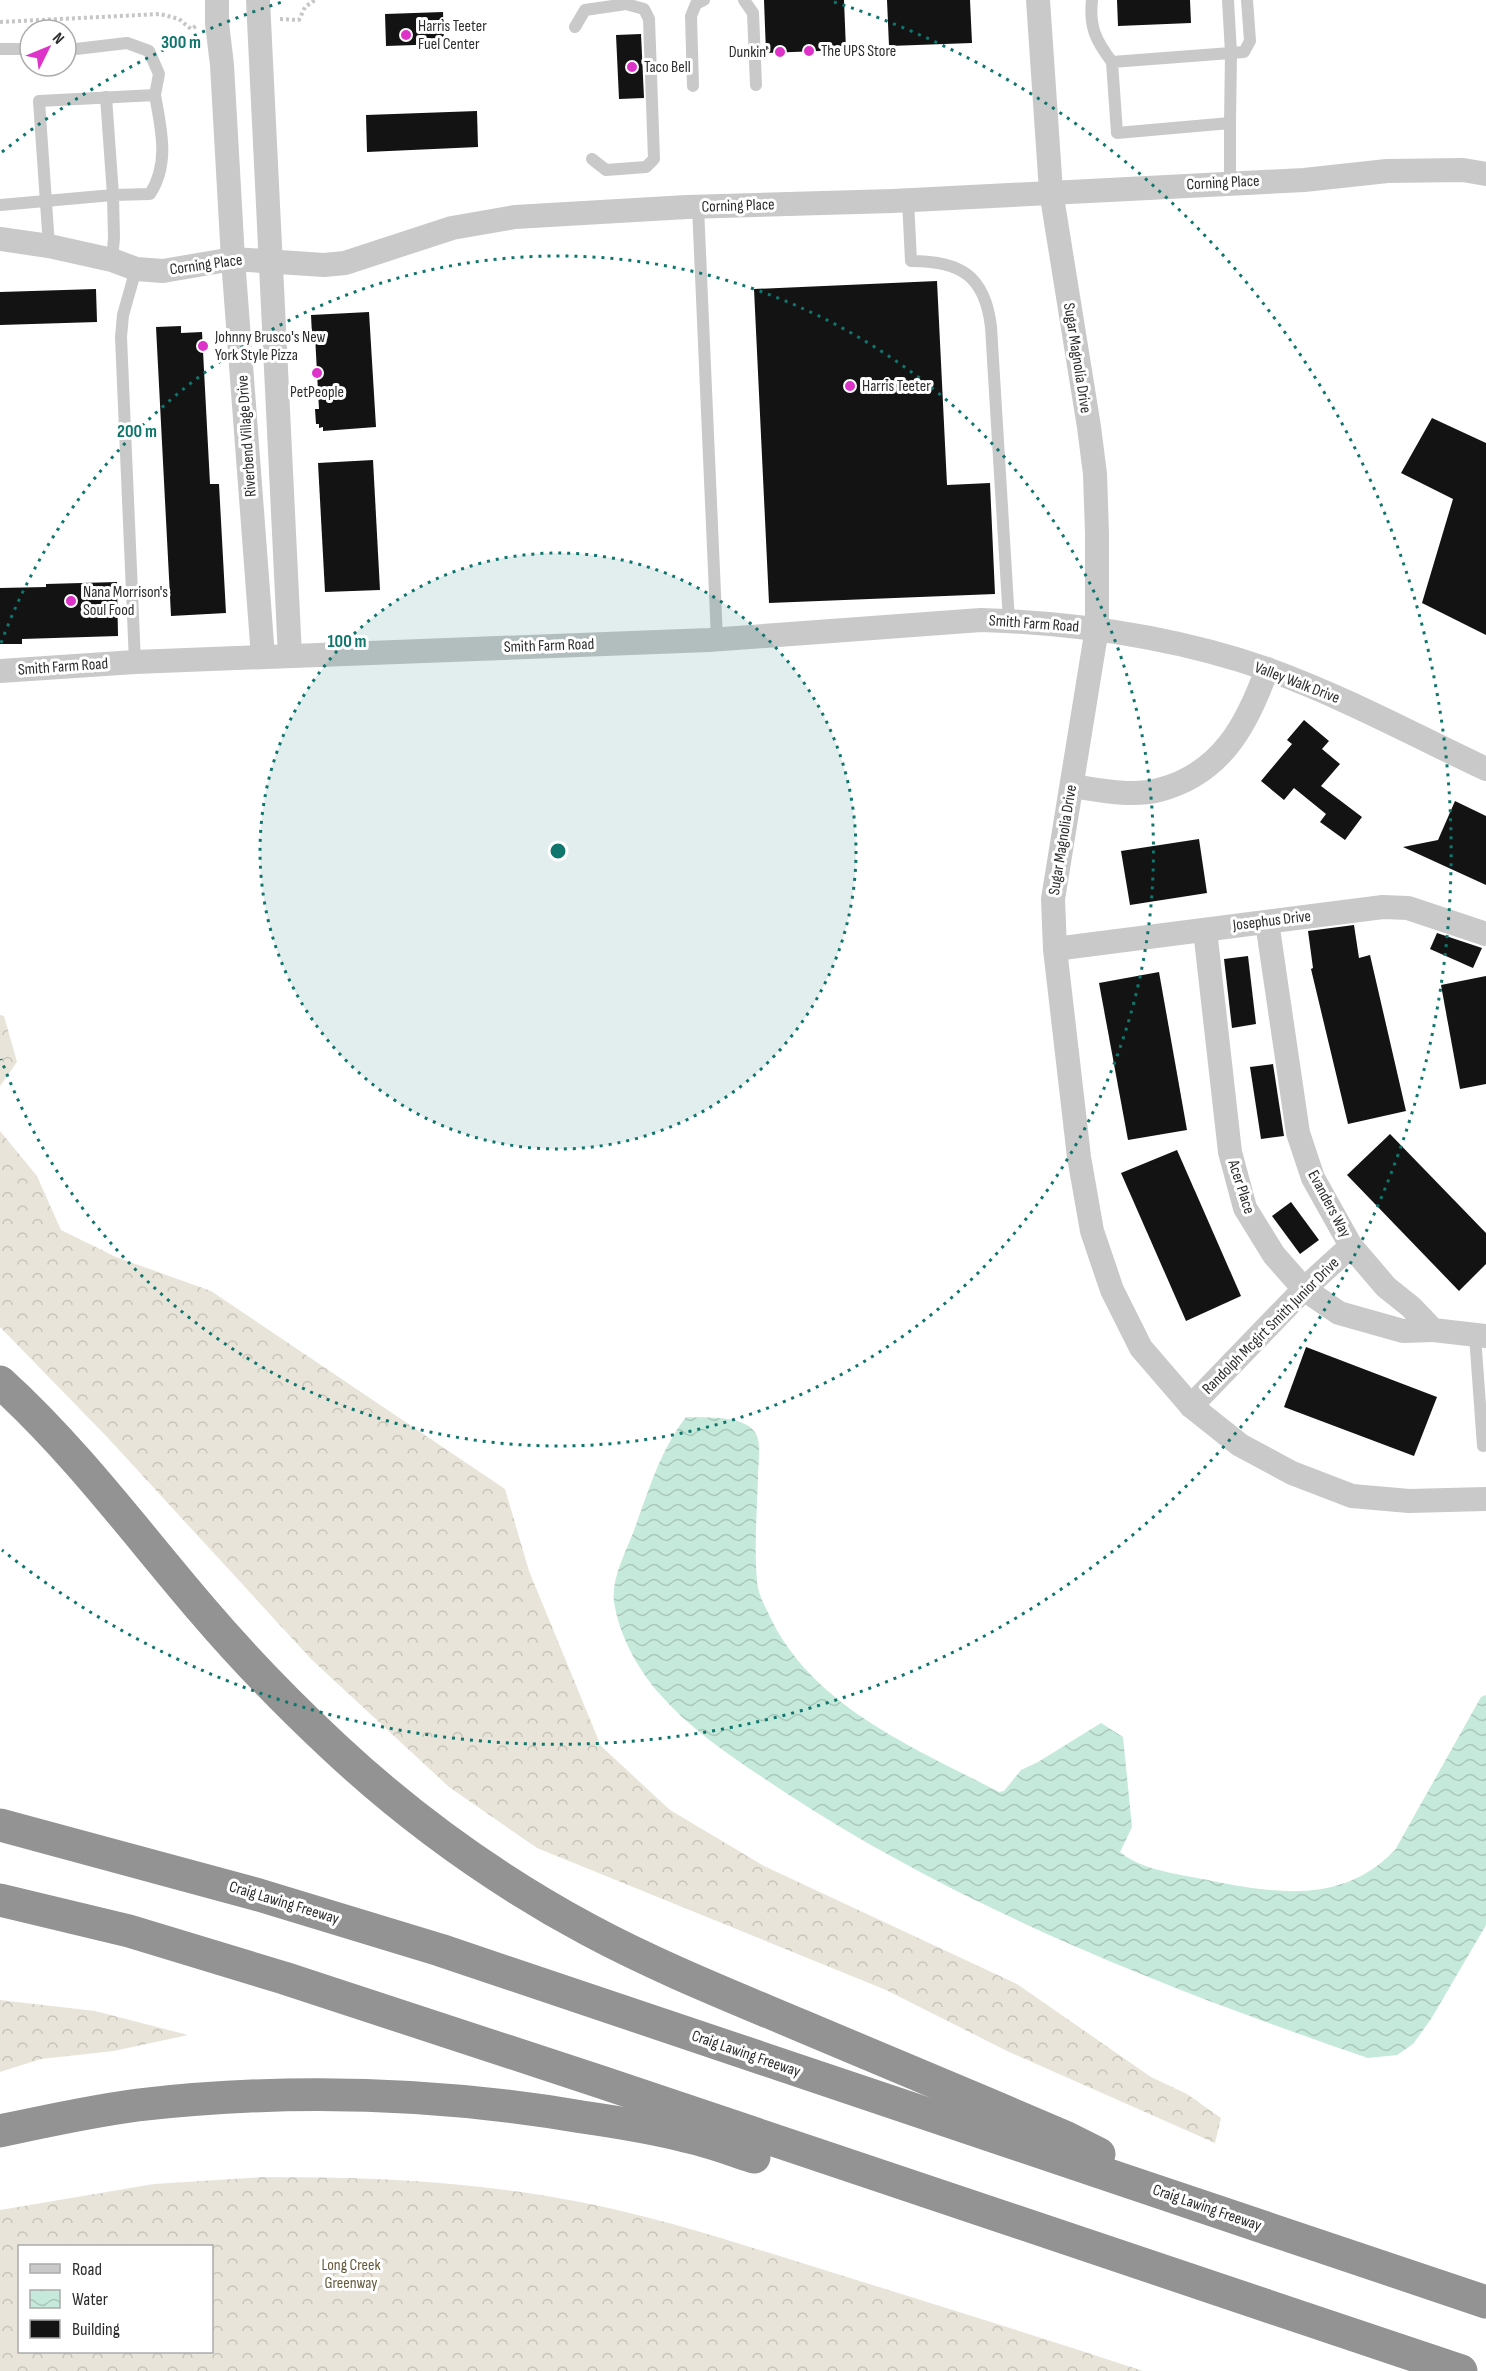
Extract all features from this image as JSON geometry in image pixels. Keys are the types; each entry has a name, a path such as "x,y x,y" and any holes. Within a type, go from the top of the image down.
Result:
{"highway":[{"path":"0,1382 71,1453 203,1611 285,1700 379,1787 489,1868 579,1924 632,1951 704,1984 1067,2138 1200,2205"},
{"name":"Craig Lawing Freeway","path":"0,1825 248,1891 440,1950 1486,2302"},
{"path":"0,1900 129,1931 284,1978 1461,2371"},
{"path":"0,2131 137,2105 233,2097 326,2094 464,2100 522,2107 689,2137 783,2166 1043,2232"}],"street":[{"name":"Riverbend Village Drive","path":"217,0 233,259 264,657"},
{"name":"Riverbend Village Drive","path":"258,0 290,656"},
{"name":"Sugar Magnolia Drive","path":"1038,0 1051,191 1095,474 1097,628 1053,899 1055,949 1079,1157 1092,1231 1112,1290 1141,1348 1191,1406 1240,1445 1292,1473 1352,1496 1409,1501 1486,1499"},
{"name":"Corning Place","path":"0,239 49,246 112,260 136,269 163,272 233,259 324,265 345,263 452,228 515,217 1304,180 1387,171 1463,170 1486,174"},
{"name":"Smith Farm Road","path":"0,671 135,662 717,639 981,620 1097,628"},
{"name":"Valley Walk Drive","path":"1097,628 1183,645 1266,669 1358,708 1486,769"},
{"path":"1072,786 1118,792 1157,790 1195,774 1213,761 1239,732 1252,708 1266,669"},
{"name":"Josephus Drive","path":"1055,949 1383,907 1408,908 1486,934"},
{"name":"Evanders Way","path":"1267,922 1298,1133 1312,1178 1351,1246 1386,1287 1411,1307 1433,1330"},
{"name":"Acer Place","path":"1205,930 1230,1152 1245,1208 1274,1255 1304,1289 1339,1313 1403,1331 1433,1330"},
{"name":"Randolph Mcgirt Smith Junior Drive","path":"1191,1406 1304,1289 1351,1246"},
{"path":"1433,1330 1480,1336"}],"lane":[{"path":"693,86 691,16 696,4 704,0"},
{"path":"744,0 753,13 756,85"},
{"path":"1092,0 1092,22 1096,40 1112,62 1117,133 1230,123"},
{"path":"1228,0 1231,53 1230,183"},
{"path":"1112,62 1244,52 1250,41 1247,0"},
{"path":"575,27 585,10 626,4 644,9 649,19 654,159 646,167 606,170 592,159"},
{"path":"0,205 150,194 159,179 164,149 155,95 159,74 149,51 127,43 78,50"},
{"path":"49,246 39,101 155,95"},
{"path":"106,98 114,238 112,260"},
{"path":"908,200 911,261 936,262 960,269 979,288 986,302 990,327 1009,621"},
{"path":"698,207 717,639"},
{"path":"135,662 121,337 123,315 136,269"},
{"path":"1480,1336 1483,1446"}],"path":[{"path":"287,19 298,20 305,7 315,0"},
{"path":"0,22 160,14 179,19 191,29 199,24"}],"green space":[{"path":"0,1015 4,1016 17,1062 0,1086"},
{"path":"0,1131 37,1176 61,1230 116,1257 211,1291 505,1489 529,1571 601,1746 670,1810 764,1866 1017,1984 1151,2077 1187,2094 1221,2118 1215,2143 1009,2052 886,1990 537,1848 449,1787 311,1659 108,1438 0,1327"},
{"path":"0,2000 95,2011 188,2035 114,2051 41,2059 0,2072"},
{"name":"Long Creek Greenway","path":"262,2177 382,2179 501,2189 580,2202 676,2225 1143,2371 0,2371 0,2210 154,2184"}],"water":[{"path":"686,1417 736,1421 752,1429 757,1436 759,1450 756,1555 759,1591 771,1619 790,1650 813,1677 840,1701 870,1722 934,1759 999,1792 1004,1791 1021,1770 1101,1723 1123,1737 1132,1827 1120,1852 1137,1863 1167,1872 1277,1891 1327,1888 1351,1881 1373,1868 1395,1850 1481,1697 1486,1695 1486,1925 1431,2019 1413,2044 1397,2055 1368,2058 1217,2004 1066,1942 993,1909 851,1833 783,1791 700,1733 671,1706 642,1671 624,1638 614,1602 619,1567 655,1473 668,1444"}],"building":[{"path":"764,0 844,0 846,50 766,53"},
{"path":"887,0 970,0 972,43 889,46"},
{"path":"1117,0 1190,0 1191,23 1118,26"},
{"path":"443,12 444,44 386,46 385,14"},
{"name":"Taco Bell","path":"641,34 644,98 619,99 616,35"},
{"path":"477,111 478,147 367,152 366,115"},
{"name":"Harris Teeter","path":"937,281 947,485 990,483 995,594 769,603 754,289"},
{"path":"96,289 97,322 0,325 0,292"},
{"path":"369,312 376,427 323,431 323,427 319,428 319,424 316,424 315,409 319,409 315,335 312,335 311,315"},
{"path":"181,326 181,333 202,332 210,484 219,484 226,613 171,616 156,327"},
{"path":"1432,418 1486,443 1486,635 1422,603 1453,499 1401,473"},
{"path":"373,460 380,590 325,592 318,463"},
{"path":"117,582 118,636 22,639 22,644 0,644 0,588"},
{"path":"1304,720 1329,741 1322,749 1340,764 1321,786 1362,817 1345,840 1320,822 1326,814 1294,788 1284,800 1261,781 1292,744 1287,740"},
{"path":"1455,801 1486,816 1486,885 1403,847 1438,840"},
{"path":"1199,839 1207,893 1130,905 1121,851"},
{"path":"1354,925 1359,958 1370,955 1406,1111 1348,1124 1311,969 1313,968 1308,931"},
{"path":"1437,933 1482,948 1473,968 1430,949"},
{"path":"1248,956 1256,1024 1232,1028 1224,959"},
{"path":"1159,972 1187,1130 1128,1140 1099,983"},
{"path":"1486,976 1486,1084 1460,1089 1441,985"},
{"path":"1273,1064 1284,1136 1261,1139 1250,1067"},
{"path":"1390,1134 1486,1233 1486,1264 1459,1291 1347,1175"},
{"path":"1177,1150 1241,1296 1186,1321 1121,1173"},
{"path":"1291,1202 1319,1240 1300,1254 1272,1216"},
{"path":"1306,1347 1437,1397 1414,1456 1284,1407"}],"place":[{"name":"Harris Teeter Fuel Center","path":"406,35"},
{"name":"The UPS Store","path":"809,51"},
{"name":"Dunkin'","path":"780,52"},
{"name":"Taco Bell","path":"632,67"},
{"name":"Johnny Brusco's New York Style Pizza","path":"203,346"},
{"name":"PetPeople","path":"317,373"},
{"name":"Harris Teeter","path":"850,386"},
{"name":"Nana Morrison's Soul Food","path":"71,601"}]}
